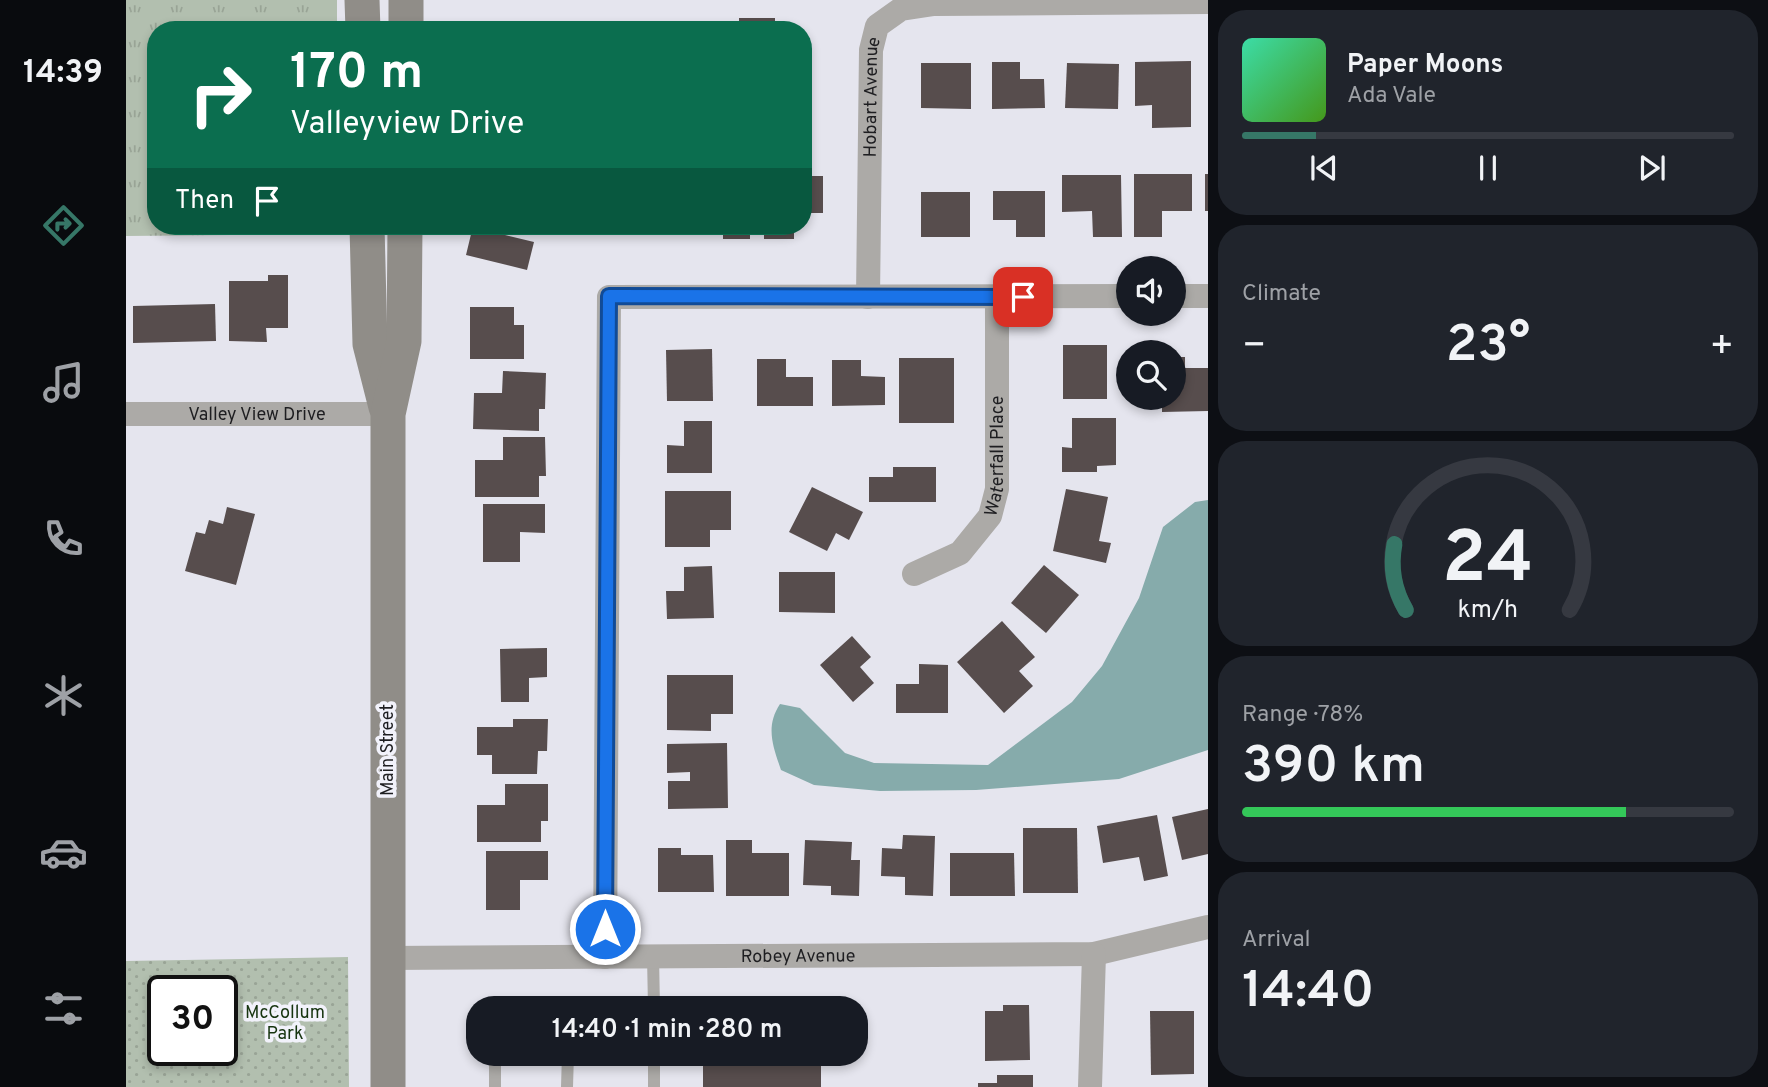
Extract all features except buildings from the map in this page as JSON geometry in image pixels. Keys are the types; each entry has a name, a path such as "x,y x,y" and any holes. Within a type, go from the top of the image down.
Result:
{"main road":[{"path":"362,0 363,21"},
{"path":"406,0 406,21"},
{"name":"Main Street","path":"367,235 370,344 388,414"},
{"name":"Main Street","path":"388,1087 388,414 404,341 405,235"}],"street":[{"name":"Hobart Avenue","path":"868,297 871,50 877,26 901,9 934,4 1208,2"},
{"path":"605,957 609,296 1116,296"},
{"path":"1186,296 1208,296"},
{"name":"Waterfall Place","path":"914,574 960,553 990,516 995,503 997,297"},
{"name":"Valley View Drive","path":"126,414 388,414"},
{"name":"Robey Avenue","path":"387,958 1094,954 1208,927"},
{"path":"1090,1087 1094,954"}],"lane":[{"path":"653,957 654,996"},
{"path":"495,1066 495,1087"},
{"path":"567,1087 568,1066"},
{"path":"654,1066 654,1087"}],"green space":[{"path":"126,0 337,0 337,21 147,21 147,235 232,235 126,236"},
{"name":"McCollum Park","path":"348,957 349,1087 126,1087 126,961"}],"shaded area":[{"path":"1208,500 1208,750 1119,779 976,790 880,791 814,785 781,770 772,737 775,712 780,704 800,708 845,753 874,763 988,765 1072,702 1102,666 1139,598 1163,527 1195,502"}],"route":[{"path":"605,929 609,296 1023,297"}]}
